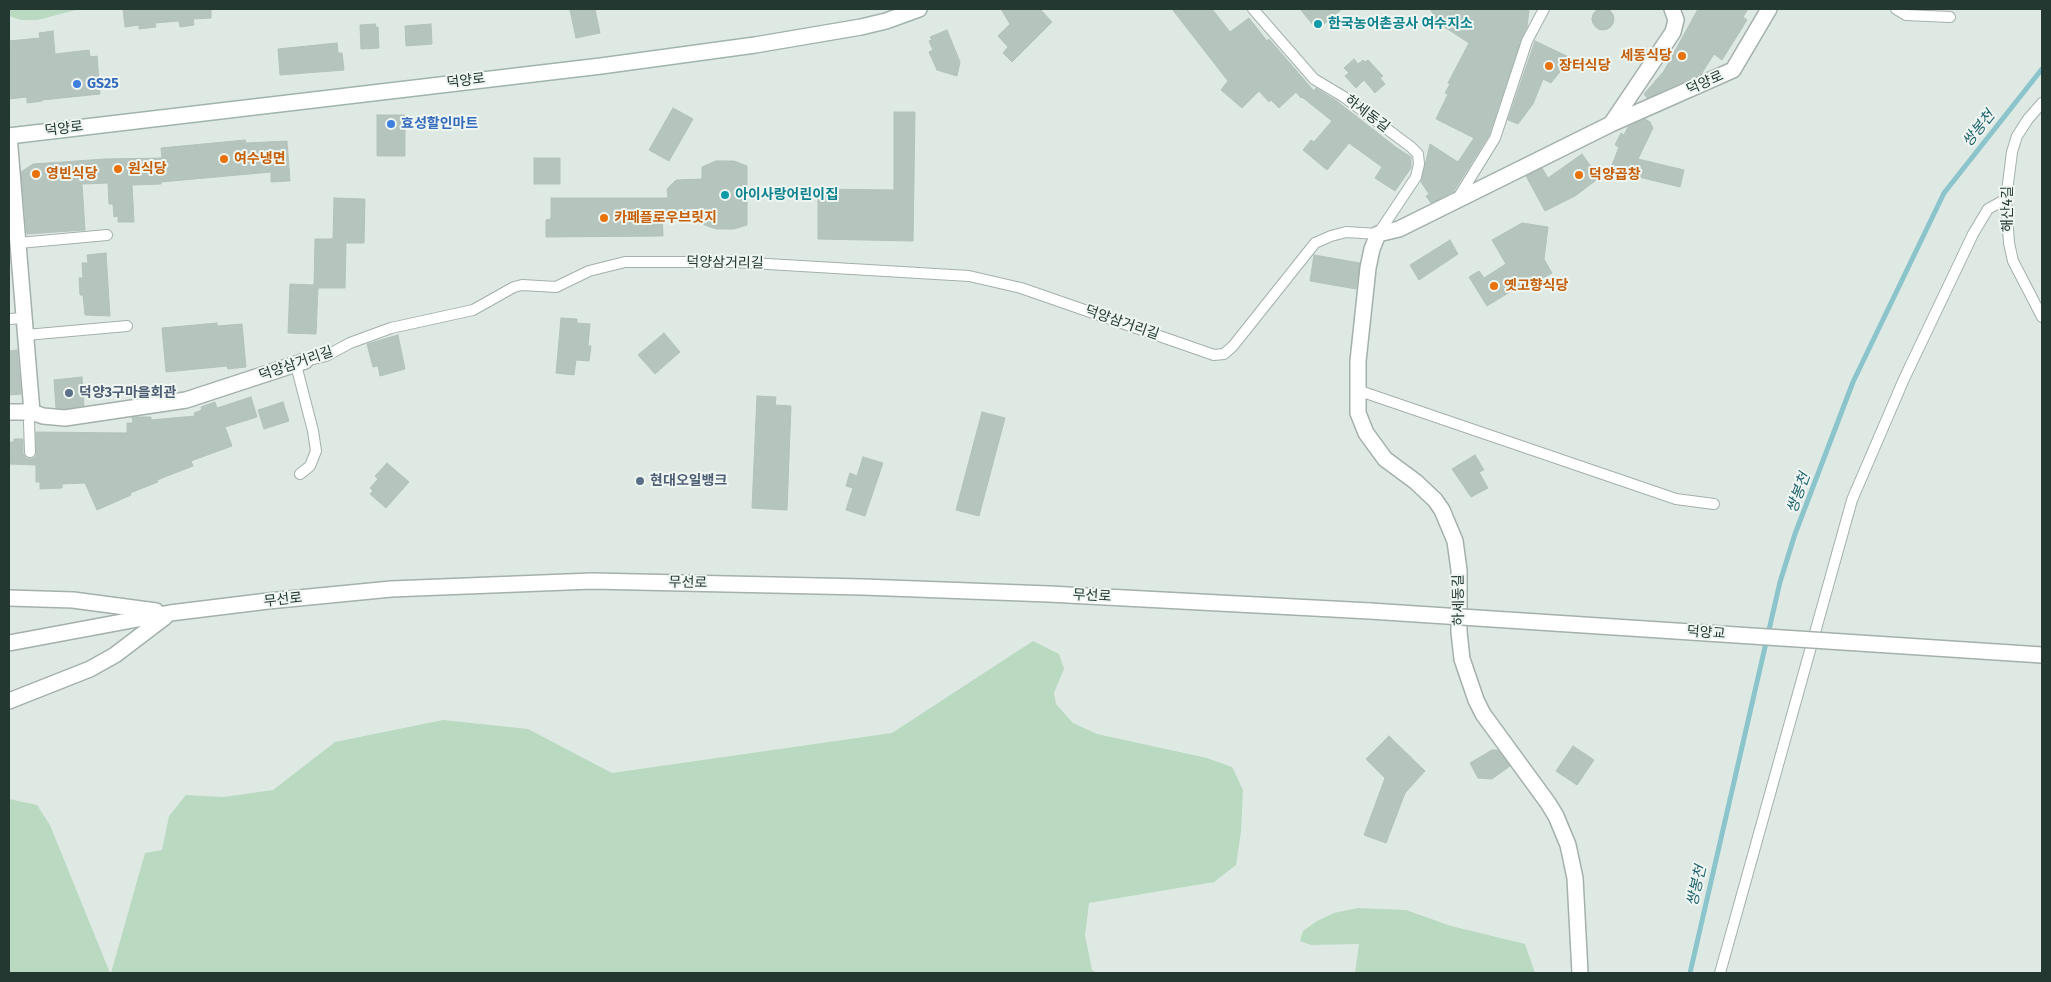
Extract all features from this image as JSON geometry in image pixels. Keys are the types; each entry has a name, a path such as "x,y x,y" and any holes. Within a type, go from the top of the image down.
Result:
{"street":[{"name":"덕양로","path":"9,136 602,66 755,45 861,27 886,21 919,9"},
{"name":"덕양로","path":"1611,124 1733,70 1769,9"},
{"path":"1378,234 1400,229 1611,124 1673,32 1677,12"},
{"path":"9,136 32,412"},
{"name":"하세동길","path":"1378,234 1372,249 1368,268 1358,361 1357,390 1359,418 1372,442 1389,463 1426,490 1442,510 1449,525 1455,541 1459,570 1459,632 1462,659 1469,685 1483,714 1556,816 1568,845 1575,878 1580,973"},
{"name":"덕양삼거리길","path":"9,412 32,412 43,416 65,418 186,400 300,363"},
{"name":"무선로","path":"9,643 170,613 268,601 390,589 592,581 932,589 1370,611"},
{"path":"9,598 73,600 170,613"},
{"name":"덕양교","path":"1370,611 2042,656"},
{"path":"9,701 90,669 115,655 170,613"}],"lane":[{"name":"하세동길","path":"1254,9 1314,79 1344,97 1418,154 1419,164 1416,176 1378,234"},
{"path":"1457,200 1495,138 1525,48 1544,9"},
{"path":"1896,9 1906,15 1950,17"},
{"name":"해산4길","path":"2042,103 2017,136 2011,160 2006,198 2009,243 2013,261 2042,317"},
{"path":"1720,973 1852,500 1904,379 1973,234 1988,209 2006,198"},
{"name":"덕양삼거리길","path":"300,363 326,356 350,343 391,328 473,310 514,287 522,285 556,287 589,271 625,262 734,262 970,276 1021,288 1218,355 1229,351 1315,243 1346,232 1378,234"},
{"path":"19,243 107,235"},
{"path":"9,319 25,318"},
{"path":"26,335 127,326"},
{"path":"300,363 314,431 316,451 310,466 300,474"},
{"path":"1357,390 1676,499 1714,504"},
{"path":"30,452 29,422 32,412"}],"green space":[{"path":"9,9 80,9 37,20 21,20 9,16"},
{"path":"1033,641 1059,654 1064,669 1054,693 1056,704 1073,723 1097,734 1207,758 1232,767 1243,790 1241,832 1236,865 1214,882 1089,903 1085,935 1092,970 1097,973 111,973 145,853 162,850 169,816 186,795 224,797 273,790 335,742 443,720 528,729 612,773 892,733"},
{"path":"9,799 37,805 50,825 110,973 9,973"},
{"path":"1358,908 1406,910 1451,926 1525,944 1535,973 1355,973 1359,944 1311,945 1300,941 1303,931 1317,921 1334,913"}],"building":[{"path":"1603,8 1611,11 1614,19 1611,27 1603,30 1595,27 1592,19 1595,11"},
{"path":"123,9 211,9 211,18 193,19 194,25 180,27 179,21 155,23 156,27 139,29 139,25 125,27"},
{"path":"595,9 600,33 576,38 570,10"},
{"path":"1001,9 1040,9 1052,22 1012,62 1003,53 1008,47 998,36 1010,24"},
{"path":"1172,9 1212,9 1230,32 1249,18 1267,41 1269,39 1314,91 1316,88 1338,102 1411,157 1411,168 1395,191 1375,178 1382,167 1349,143 1327,170 1303,150 1311,140 1314,142 1332,121 1301,98 1296,92 1279,108 1271,100 1269,102 1259,91 1242,108 1221,90 1228,81"},
{"name":"한국농어촌공사 여수지소","path":"1300,9 1342,9 1317,30"},
{"path":"1430,9 1528,9 1529,11 1527,27 1521,39 1489,135 1454,191 1431,203 1426,196 1429,194 1421,182 1430,144 1458,162 1474,138 1436,119 1448,94 1445,93 1450,84 1448,83 1469,43 1432,19 1435,17"},
{"path":"1698,9 1748,9 1743,17 1747,20 1722,60 1714,54 1702,73 1647,98 1644,94 1664,71"},
{"path":"375,24 378,27 379,48 361,49 360,25"},
{"path":"431,24 432,44 406,46 405,26"},
{"path":"947,30 960,62 957,76 937,70 929,52 933,50 929,41 932,40 930,37"},
{"path":"53,31 55,54 89,50 90,57 97,56 100,94 27,103 27,97 9,99 9,41 40,38 39,33"},
{"path":"1535,41 1571,58 1551,83 1543,79 1533,104 1518,124 1508,120"},
{"path":"337,43 338,53 342,53 344,70 280,75 278,49"},
{"path":"1354,59 1358,64 1363,60 1365,62 1368,60 1383,76 1380,78 1385,84 1375,93 1364,80 1356,88 1345,76 1349,73 1344,68"},
{"path":"673,108 693,119 669,161 649,150"},
{"path":"894,112 915,112 913,241 818,239 818,189 894,190"},
{"path":"377,115 405,115 405,156 377,156"},
{"path":"1645,119 1650,122 1653,128 1638,159 1684,170 1680,187 1610,170 1619,147 1615,145 1621,133 1624,135 1628,127"},
{"path":"245,140 246,143 287,141 290,181 271,182 271,172 161,182 161,184 132,185 134,222 118,222 118,216 114,217 113,204 109,204 108,183 82,184 85,230 27,234 21,172 33,164 105,159 162,158 161,148"},
{"path":"1582,154 1599,178 1575,196 1545,211 1526,176 1542,168 1548,178"},
{"path":"534,158 560,158 560,184 534,184"},
{"path":"716,161 734,161 747,166 747,225 734,229 716,229 702,224 702,211 662,211 663,236 546,237 546,220 551,219 551,198 668,198 667,189 676,180 702,179 702,167"},
{"path":"334,198 365,199 364,243 346,243 345,288 318,288 316,334 288,333 290,284 314,285 315,239 333,239"},
{"path":"1522,223 1548,227 1544,259 1552,273 1520,291 1518,287 1487,306 1469,277 1479,271 1484,278 1506,264 1492,240"},
{"path":"1450,240 1458,254 1419,280 1410,265"},
{"path":"106,253 110,316 85,315 83,295 80,295 79,278 83,278 82,263 88,263 87,255"},
{"path":"1314,255 1360,263 1356,289 1310,281"},
{"path":"561,318 577,319 577,323 590,324 588,346 591,346 589,361 576,360 574,375 556,373"},
{"path":"217,323 217,326 242,324 246,367 228,369 227,366 166,372 162,328"},
{"path":"664,333 680,352 655,374 638,355"},
{"path":"398,335 405,369 380,376 378,366 373,367 367,344"},
{"path":"17,350 21,394 9,395 9,351"},
{"name":"덕양3구마을회관","path":"82,377 84,406 65,409 56,408 54,380"},
{"path":"757,396 776,397 775,405 791,406 787,510 752,508"},
{"path":"251,397 257,417 225,427 232,446 191,461 193,466 157,480 158,482 130,493 131,495 97,510 85,483 62,484 62,488 40,489 40,482 36,482 36,465 9,464 9,442 14,442 14,439 23,439 23,453 26,458 31,459 36,456 36,432 127,433 127,423 133,423 132,417 151,417 151,420 195,416 194,413 202,410 201,407 215,402 217,408"},
{"path":"283,402 289,421 264,429 258,410"},
{"path":"982,412 1005,418 979,516 956,510"},
{"path":"1475,455 1484,470 1479,472 1488,488 1471,497 1452,469"},
{"path":"863,457 883,463 865,516 846,510 853,488 846,486 850,473 857,476"},
{"path":"387,463 409,482 386,508 370,494 373,491 370,488 378,479 375,476"},
{"path":"1389,736 1425,771 1405,793 1386,843 1364,835 1385,778 1366,759"},
{"path":"1573,746 1594,760 1577,785 1556,771"},
{"path":"1492,750 1498,750 1510,766 1492,779 1478,778 1470,763"}],"waterway":[{"name":"쌍봉천","path":"1690,973 1780,582 1795,534 1853,382 1944,193 2042,69"}],"place":[{"name":"한국농어촌공사 여수지소","path":"1318,24"},
{"name":"세동식당","path":"1682,56"},
{"name":"장터식당","path":"1549,66"},
{"name":"GS25","path":"77,84"},
{"name":"효성할인마트","path":"391,124"},
{"name":"여수냉면","path":"224,159"},
{"name":"원식당","path":"118,169"},
{"name":"영빈식당","path":"36,174"},
{"name":"덕양곱창","path":"1579,175"},
{"name":"아이사랑어린이집","path":"725,195"},
{"name":"카페플로우브릿지","path":"604,218"},
{"name":"옛고향식당","path":"1494,286"},
{"name":"덕양3구마을회관","path":"69,393"},
{"name":"현대오일뱅크","path":"640,481"}]}
